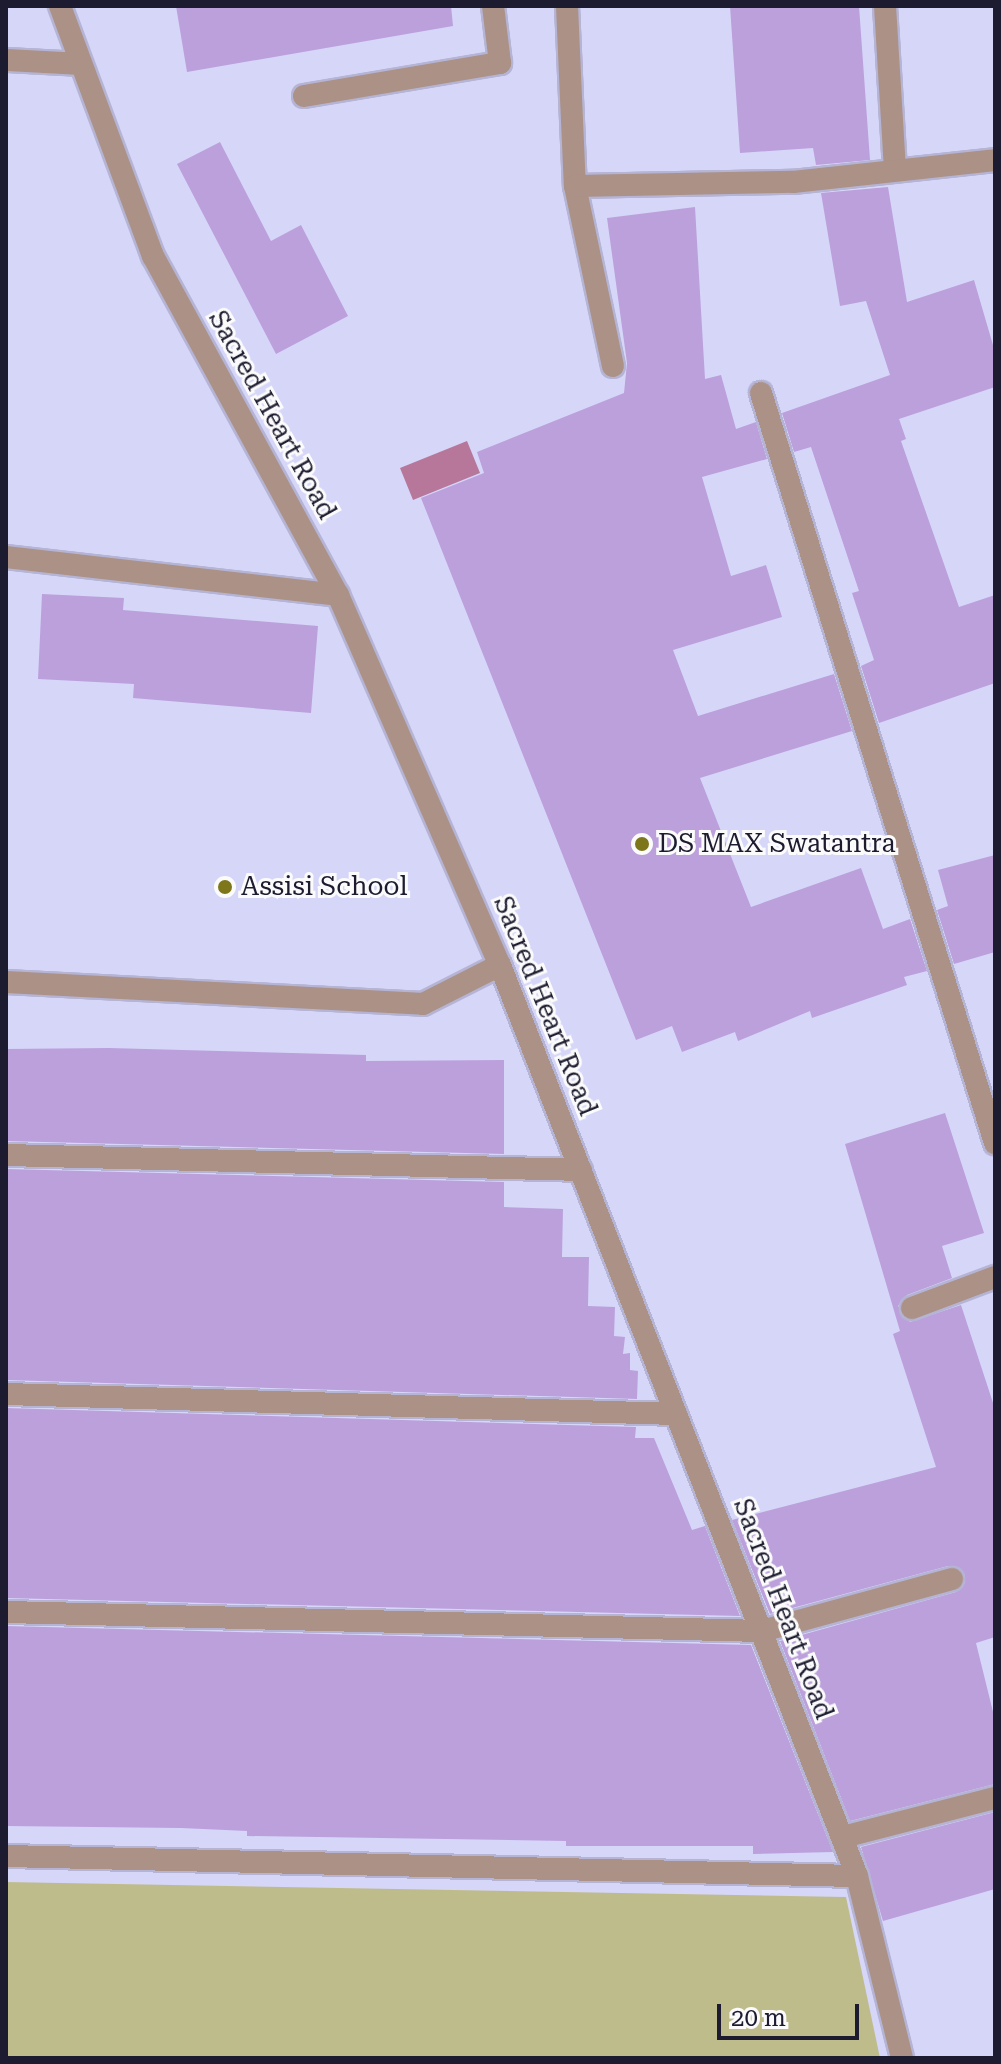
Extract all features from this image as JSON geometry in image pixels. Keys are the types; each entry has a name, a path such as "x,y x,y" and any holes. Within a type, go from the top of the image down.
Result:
{"street":[{"name":"Sacred Heart Road","path":"60,6 153,256 338,595 500,965 843,1837 857,1876 902,2058"},
{"path":"304,96 500,63 493,6"},
{"path":"567,6 575,186 613,366"},
{"path":"885,6 895,169"},
{"path":"6,60 80,64"},
{"path":"575,186 712,186 995,160"},
{"path":"761,393 995,1143"},
{"path":"6,557 338,595"},
{"path":"6,982 423,1004 500,965"},
{"path":"6,1155 581,1170"},
{"path":"912,1308 995,1277"},
{"path":"6,1394 676,1414"},
{"path":"6,1612 762,1631 952,1579"},
{"path":"843,1837 995,1798"},
{"path":"6,1856 857,1876"}],"shaded area":[{"path":"467,441 480,473 413,500 400,468"},
{"path":"6,1882 846,1897 880,2058 6,2058"}],"building":[{"path":"176,6 451,6 453,26 187,72"},
{"path":"730,6 859,6 870,160 816,165 813,148 740,153"},
{"path":"220,142 271,241 301,225 348,316 276,354 177,164"},
{"path":"888,187 907,302 974,280 995,352 995,387 899,419 906,439 901,441 959,607 995,595 995,683 879,723 861,666 874,660 852,593 859,591 811,447 794,452 782,413 890,375 866,301 840,306 821,193"},
{"path":"695,207 705,379 721,375 736,429 756,422 767,459 702,477 731,576 766,565 782,617 673,650 698,716 834,674 852,731 700,778 751,907 861,868 883,929 910,919 927,971 904,977 907,985 812,1018 810,1011 738,1041 735,1032 682,1052 672,1026 636,1040 421,498 484,473 477,452 624,393 627,363 607,218"},
{"path":"42,594 124,598 123,610 318,626 311,713 133,698 134,684 38,679"},
{"path":"995,855 995,952 954,964 937,910 948,906 938,870"},
{"path":"109,1048 366,1055 366,1061 504,1060 504,1154 6,1141 6,1049"},
{"path":"945,1113 984,1233 942,1246 952,1278 907,1295 898,1306 910,1322 961,1305 995,1409 995,1637 976,1643 995,1720 995,1784 850,1821 780,1641 956,1592 965,1583 965,1575 948,1566 770,1614 732,1520 936,1467 893,1334 900,1331 845,1144"},
{"path":"6,1169 504,1182 504,1207 563,1209 562,1257 589,1257 588,1306 615,1307 614,1336 625,1337 623,1354 630,1353 630,1370 638,1371 637,1399 6,1380"},
{"path":"6,1408 636,1427 635,1438 654,1438 692,1530 705,1526 740,1616 6,1598"},
{"path":"6,1626 751,1645 833,1852 753,1854 753,1846 566,1846 566,1841 247,1836 247,1831 181,1828 6,1826"},
{"path":"995,1812 995,1889 883,1921 861,1847"}],"place":[{"name":"DS MAX Swatantra","path":"642,844"},
{"name":"Assisi School","path":"225,887"}]}
